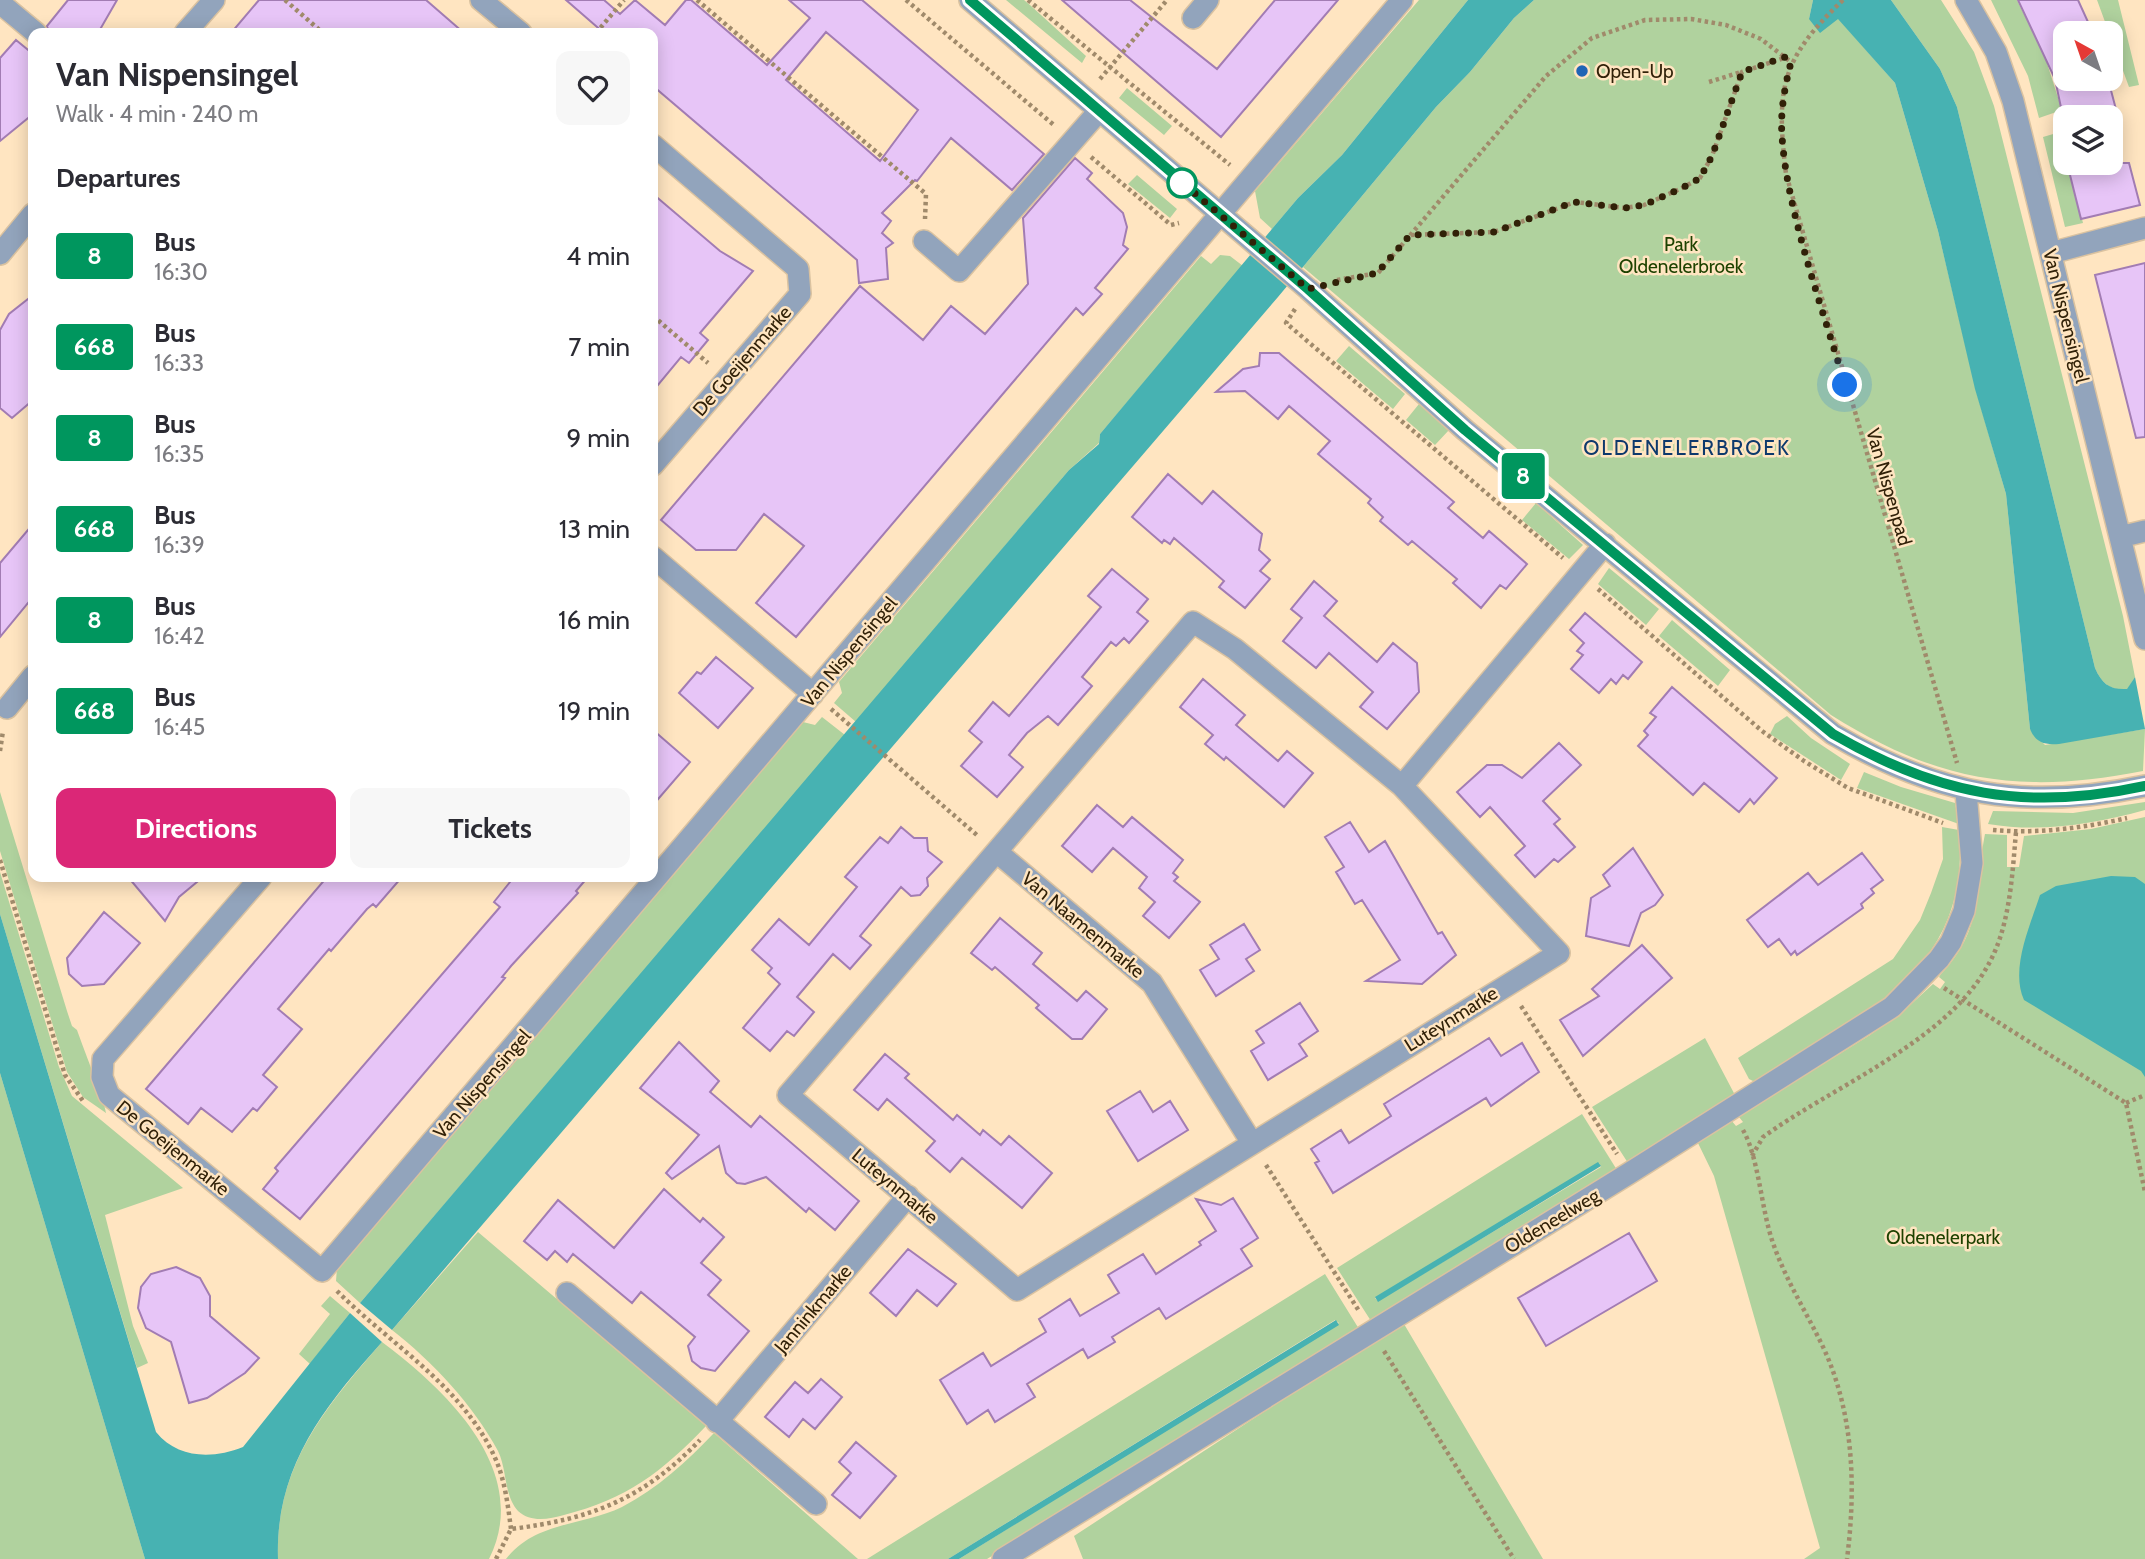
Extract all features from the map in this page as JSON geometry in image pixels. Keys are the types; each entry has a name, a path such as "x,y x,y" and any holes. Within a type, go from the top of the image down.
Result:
{"street":[{"path":"189,28 214,0"},
{"path":"481,0 515,28"},
{"path":"970,0 1308,289 1465,430 1833,734 1895,767 1966,792 2045,798 2145,786"},
{"path":"1193,18 1208,0"},
{"name":"Van Nispensingel","path":"658,876 1402,0"},
{"name":"Van Nispensingel","path":"1966,0 1996,52 2009,88 2145,639"},
{"path":"0,3 30,28"},
{"path":"924,241 959,271 1091,104"},
{"name":"De Goeijenmarke","path":"658,149 798,269 800,294 658,459"},
{"path":"0,254 28,220"},
{"path":"2051,253 2145,228"},
{"path":"2120,537 2145,531"},
{"path":"1402,786 1605,544"},
{"path":"658,561 813,694"},
{"name":"Luteynmarke","path":"1193,622 1235,649 1402,786 1559,953 1017,1290 788,1095 997,852 1193,622"},
{"path":"7,708 28,682"},
{"name":"Oldeneelweg","path":"1003,1559 1871,1022 1926,975 1951,942 1964,911 1972,863 1966,792"},
{"name":"Van Naamenmarke","path":"997,852 1152,983 1252,1143"},
{"name":"De Goeijenmarke","path":"257,882 103,1059 102,1077 109,1095 322,1271"},
{"name":"Van Nispensingel","path":"322,1271 653,882"},
{"name":"Janninkmarke","path":"718,1422 908,1196"},
{"path":"567,1293 816,1504"}],"path":[{"path":"285,0 317,28"},
{"path":"600,28 624,0"},
{"path":"697,0 926,194 924,241"},
{"path":"1028,0 1230,165 1220,215"},
{"path":"1091,104 1111,68 1167,0"},
{"name":"Van Nispenpad","path":"1843,0 1811,31 1791,62 1784,94 1781,134 1786,174 1930,676 1966,792"},
{"path":"1308,289 1377,273 1546,76 1592,38 1645,20 1692,19 1726,24 1761,39 1791,62"},
{"path":"1709,82 1785,57"},
{"path":"1410,235 1494,232 1574,202 1625,208 1644,205 1682,188 1700,178 1712,156 1742,72"},
{"path":"658,320 727,379"},
{"path":"838,716 997,852"},
{"path":"1971,828 2038,832 2095,825 2133,816"},
{"path":"1926,975 2126,1104 2145,1192"},
{"path":"1507,985 1628,1174"},
{"path":"2126,1104 2145,1095"},
{"path":"1733,1109 1751,1143 1762,1206 1780,1264 1823,1348 1841,1391 1853,1490 1847,1559"},
{"path":"1252,1143 1514,1559"},
{"path":"338,1293 437,1380 491,1450 502,1481 511,1529 496,1559"},
{"path":"511,1529 562,1522 622,1501 661,1478 718,1422"}],"green space":[{"path":"1006,0 1024,0 1086,56 1082,63"},
{"path":"1419,0 1468,0 1342,155 1298,198 1272,229 1260,218 1255,191"},
{"name":"Park Oldenelerbroek","path":"1534,0 1813,0 1809,19 1833,22 1838,18 1895,83 1938,231 1977,394 2006,494 2030,729 2045,745 2145,729 2143,771 2058,782 1981,777 1907,755 1870,738 1831,715 1303,267 1436,107 1470,72 1514,18"},
{"path":"1891,0 1941,0 1974,52 1994,106 2123,616 2135,677 2127,690 2107,685 2095,668 1957,107 1940,69"},
{"path":"1991,0 2017,0 2045,57 2053,91 2056,91 2060,105 2053,105 2053,113 2039,118 2028,76"},
{"path":"2097,0 2118,0 2139,85 2129,87 2123,71 2123,21 2105,21"},
{"path":"1127,88 1172,126 1164,135 1119,98"},
{"path":"2053,134 2053,175 2071,175 2083,223 2065,227 2043,137"},
{"path":"1137,175 1177,209 1170,218 1128,184"},
{"path":"1220,255 1230,256 1243,266 1100,434 1099,443 1069,470 856,722 834,703 842,693 839,682 1201,256 1211,264"},
{"path":"1349,346 1405,394 1393,409 1336,361"},
{"path":"1419,404 1449,430 1435,445 1406,420"},
{"path":"1536,503 1583,545 1569,559 1522,520"},
{"path":"1609,568 1659,609 1646,625 1598,584"},
{"path":"1672,620 1730,670 1718,686 1659,636"},
{"path":"1787,716 1811,738 1850,764 1841,780 1770,734 1775,724"},
{"path":"822,717 845,735 360,1303 336,1281 337,1268 803,722 815,725"},
{"path":"1864,772 1901,787 1955,803 1959,824 1857,788"},
{"path":"0,792 67,1011 72,1026 77,1030 106,1113 83,1097 67,1072 0,851"},
{"path":"2145,802 2145,810 2067,826 2028,828 1988,824 1993,811 2073,813"},
{"name":"Oldenelerpark","path":"2145,817 2145,1559 1804,1559 1820,1548 1714,1176 1697,1141 1731,1120 1736,1126 1743,1122 1739,1117 1745,1112 1870,1035 1907,1008 1933,984 1940,989 1945,982 1939,977 1955,957 1971,924 1985,834 2007,835 2007,867 2019,867 2024,836 2091,829"},
{"path":"1942,827 1959,830 1958,879 1947,920 1928,955 1901,985 1869,1012 1757,1083 1749,1079 1738,1058 1893,959 1920,920 1931,893 1943,859"},
{"path":"0,872 59,1067 72,1096 183,1188 105,1215 133,1326 148,1363 137,1368 0,914"},
{"path":"1705,1038 1736,1097 1628,1163 1592,1107"},
{"path":"0,1073 145,1559 0,1559"},
{"path":"1582,1114 1617,1170 1371,1321 1337,1268","holes":["1599,1163 1601,1167 1378,1301 1375,1298"]},
{"path":"478,1232 706,1426 658,1470 607,1501 546,1519 534,1519 518,1511 510,1498 498,1451 477,1417 437,1370 392,1330"},
{"path":"1325,1274 1359,1329 987,1559 959,1559 1339,1323 1335,1320 948,1559 867,1559"},
{"path":"330,1296 350,1313 310,1364 299,1354 330,1314 321,1306"},
{"path":"1404,1324 1543,1559 1083,1559 1074,1536 1331,1368"},
{"path":"382,1342 407,1361 456,1409 476,1436 491,1464 500,1495 500,1526 489,1559 278,1559 279,1526 285,1495 295,1467 323,1415"},
{"path":"714,1433 858,1559 506,1559 518,1547 545,1531 606,1513 635,1500 671,1474"}],"water":[{"path":"1468,0 1534,0 1514,18 1470,72 1436,107 1278,297 392,1330 360,1303 1069,470 1099,444 1100,434 1298,198 1342,155"},
{"path":"1813,0 1891,0 1940,69 1957,107 2095,668 2104,682 2111,687 2127,689 2135,677 2145,729 2059,744 2045,743 2032,734 2006,494 1975,389 1938,231 1895,83 1838,19 1820,33 1809,19"},
{"path":"2111,876 2135,877 2145,884 2145,1077 2141,1071 2024,1000 2020,988 2020,961 2040,895 2056,886"},
{"path":"0,914 156,1432 175,1447 196,1454 220,1454 243,1447 350,1313 382,1342 323,1415 294,1467 279,1526 278,1559 145,1559 0,1073"},
{"path":"1598,1162 1601,1166 1378,1302 1375,1297"},
{"path":"1336,1320 1339,1325 959,1559 948,1559"}],"building":[{"path":"68,0 117,0 101,28 47,26"},
{"path":"259,0 426,0 458,28 235,28"},
{"path":"566,0 604,0 620,14 635,0 665,25 686,0 691,0 767,65 810,18 789,0 862,0 1044,154 1012,190 951,138 917,181 882,213 891,221 882,233 893,243 886,248 888,279 859,283 857,260 658,90 658,28 598,28","holes":["826,32 918,110 880,161 786,80"]},
{"path":"1062,0 1130,0 1217,69 1275,0 1338,0 1221,137"},
{"path":"2018,0 2078,0 2088,21 2053,21 2053,75"},
{"path":"16,40 28,50 28,118 0,141 0,58"},
{"path":"2058,91 2111,91 2115,105 2060,105"},
{"path":"1075,158 1092,173 1087,179 1123,213 1127,227 1123,245 1128,249 1095,288 1102,294 1083,315 1076,308 796,637 756,603 804,546 764,514 736,550 696,550 661,520 860,286 923,340 951,306 985,334 1028,284 1023,218"},
{"path":"2123,163 2129,163 2140,205 2081,219 2070,175 2123,175"},
{"path":"658,198 720,251 753,271 700,333 708,340 689,363 681,357 658,385"},
{"path":"2145,263 2145,437 2136,438 2095,275"},
{"path":"28,299 28,404 12,418 0,408 0,330 9,314"},
{"path":"1260,353 1279,353 1454,502 1448,508 1483,538 1489,531 1527,564 1506,589 1500,585 1481,608 1453,583 1457,579 1412,541 1408,545 1380,521 1383,517 1368,503 1371,499 1318,454 1330,441 1289,406 1278,419 1245,391 1216,392 1243,369 1259,366"},
{"path":"1168,474 1202,504 1213,491 1262,534 1259,550 1270,560 1260,571 1270,579 1245,608 1219,587 1224,581 1174,538 1170,544 1164,540 1162,543 1132,517"},
{"path":"28,530 28,603 0,637 0,563"},
{"path":"1112,569 1148,599 1137,612 1148,621 1129,643 1124,638 1116,646 1111,642 1082,677 1092,686 1058,725 1048,716 1027,733 1009,755 1023,767 997,797 961,766 982,742 969,731 993,702 1009,716 1101,607 1088,596"},
{"path":"1314,581 1337,601 1324,616 1377,662 1393,643 1417,663 1419,692 1387,729 1360,707 1373,692 1329,653 1316,668 1283,641 1302,618 1291,609"},
{"path":"1585,613 1642,662 1628,679 1623,675 1616,684 1611,679 1599,693 1571,669 1583,655 1577,651 1584,643 1570,630"},
{"path":"716,657 753,688 718,728 679,693 697,672 701,674"},
{"path":"1203,679 1245,715 1236,725 1278,761 1287,751 1313,773 1284,807 1226,757 1224,760 1205,744 1213,735 1180,707"},
{"path":"1672,687 1777,778 1754,804 1750,799 1739,812 1704,783 1693,795 1638,746 1648,735 1644,731 1656,717 1650,713"},
{"path":"658,734 690,762 658,799"},
{"path":"1559,743 1581,765 1543,801 1560,819 1554,824 1575,847 1558,862 1554,859 1535,877 1515,855 1525,846 1490,807 1480,817 1457,792 1487,765 1502,765 1522,778"},
{"path":"1097,805 1123,827 1132,817 1183,860 1173,873 1178,877 1174,881 1200,902 1169,938 1143,916 1155,902 1139,888 1147,877 1113,848 1092,872 1062,846"},
{"path":"1350,822 1369,852 1385,841 1438,934 1442,932 1456,955 1422,984 1366,981 1400,960 1362,900 1355,904 1336,872 1344,867 1325,837"},
{"path":"901,827 914,838 927,838 928,851 942,862 927,878 928,886 920,895 911,896 901,887 860,936 871,945 850,969 833,954 797,997 814,1012 794,1036 787,1031 770,1051 743,1028 780,984 768,973 772,968 752,950 779,919 809,945 857,887 845,877 880,837 888,843"},
{"path":"1633,848 1663,895 1655,905 1641,913 1629,946 1586,936 1591,898 1610,886 1603,875"},
{"path":"1862,853 1883,880 1871,889 1874,893 1861,904 1863,908 1797,955 1795,951 1791,955 1779,939 1768,947 1747,920 1808,873 1818,885"},
{"path":"132,882 197,882 179,897 165,921"},
{"path":"323,882 398,882 376,907 373,904 367,909 331,951 329,949 278,1009 302,1029 263,1075 277,1087 257,1111 253,1108 232,1132 201,1108 188,1124 146,1089"},
{"path":"510,882 584,882 576,891 578,893 511,966 502,977 505,978 300,1219 263,1189 278,1171 275,1168 500,907 494,902"},
{"path":"104,912 140,943 104,984 82,986 69,974 67,958"},
{"path":"1000,918 1042,953 1033,964 1077,1001 1086,991 1107,1009 1082,1039 1072,1039 1036,1008 1039,1005 995,967 992,970 971,953"},
{"path":"1244,924 1260,950 1246,959 1254,971 1216,996 1200,970 1219,959 1210,945"},
{"path":"1642,945 1672,978 1583,1056 1560,1020 1599,996 1592,989"},
{"path":"1300,1003 1318,1031 1299,1044 1307,1056 1268,1080 1251,1051 1264,1043 1256,1031"},
{"path":"1489,1038 1501,1056 1522,1043 1539,1072 1491,1106 1486,1098 1333,1193 1315,1163 1319,1161 1311,1149 1341,1130 1349,1143 1391,1116 1384,1104"},
{"path":"679,1042 719,1081 710,1092 751,1127 760,1116 859,1201 835,1230 809,1208 806,1212 766,1177 745,1184 737,1183 726,1173 719,1146 672,1179 666,1173 699,1135 640,1088"},
{"path":"885,1054 909,1074 905,1078 953,1120 957,1115 980,1135 983,1130 1001,1145 1009,1136 1052,1173 1022,1208 962,1158 950,1172 926,1151 935,1141 887,1099 878,1110 854,1090"},
{"path":"1140,1091 1153,1112 1170,1101 1188,1130 1138,1161 1107,1111"},
{"path":"664,1189 700,1222 703,1218 724,1237 701,1263 721,1280 708,1295 749,1331 715,1371 701,1368 692,1361 688,1346 695,1337 641,1292 632,1303 573,1254 567,1262 555,1251 547,1260 524,1241 558,1200 614,1248"},
{"path":"1233,1198 1258,1238 1241,1249 1252,1266 1166,1319 1159,1308 1112,1337 1115,1342 1088,1358 1083,1349 1027,1384 1035,1397 995,1422 988,1410 967,1424 940,1380 983,1353 991,1366 1046,1332 1039,1319 1070,1299 1080,1316 1119,1293 1108,1275 1143,1254 1156,1274 1201,1245 1199,1242 1216,1231 1196,1199 1221,1205"},
{"path":"1629,1233 1657,1281 1546,1346 1518,1298"},
{"path":"908,1249 956,1284 937,1306 917,1290 896,1316 870,1293"},
{"path":"176,1267 200,1278 210,1296 210,1316 259,1358 245,1373 207,1398 189,1403 171,1342 146,1328 138,1308 141,1287 151,1274"},
{"path":"821,1379 842,1397 815,1429 803,1419 789,1437 765,1417 795,1382 808,1393"},
{"path":"856,1442 896,1476 860,1518 832,1495 851,1473 839,1462"}],"bus line":[{"name":"8","path":"970,0 1308,289 1465,430 1605,544 1788,700 1833,734 1895,767 1966,792 2045,798 2082,796 2145,786"}],"place":[{"name":"Open-Up","path":"1582,71"}],"district":[{"name":"OLDENELERBROEK","path":"1687,447"}],"route":[{"path":"1182,183 1179,180 1308,289 1346,278 1377,273 1410,235 1494,232 1574,202 1625,208 1644,205 1682,188 1700,178 1712,156 1742,72 1785,57 1791,62 1784,94 1781,134 1786,174 1845,385"}]}
